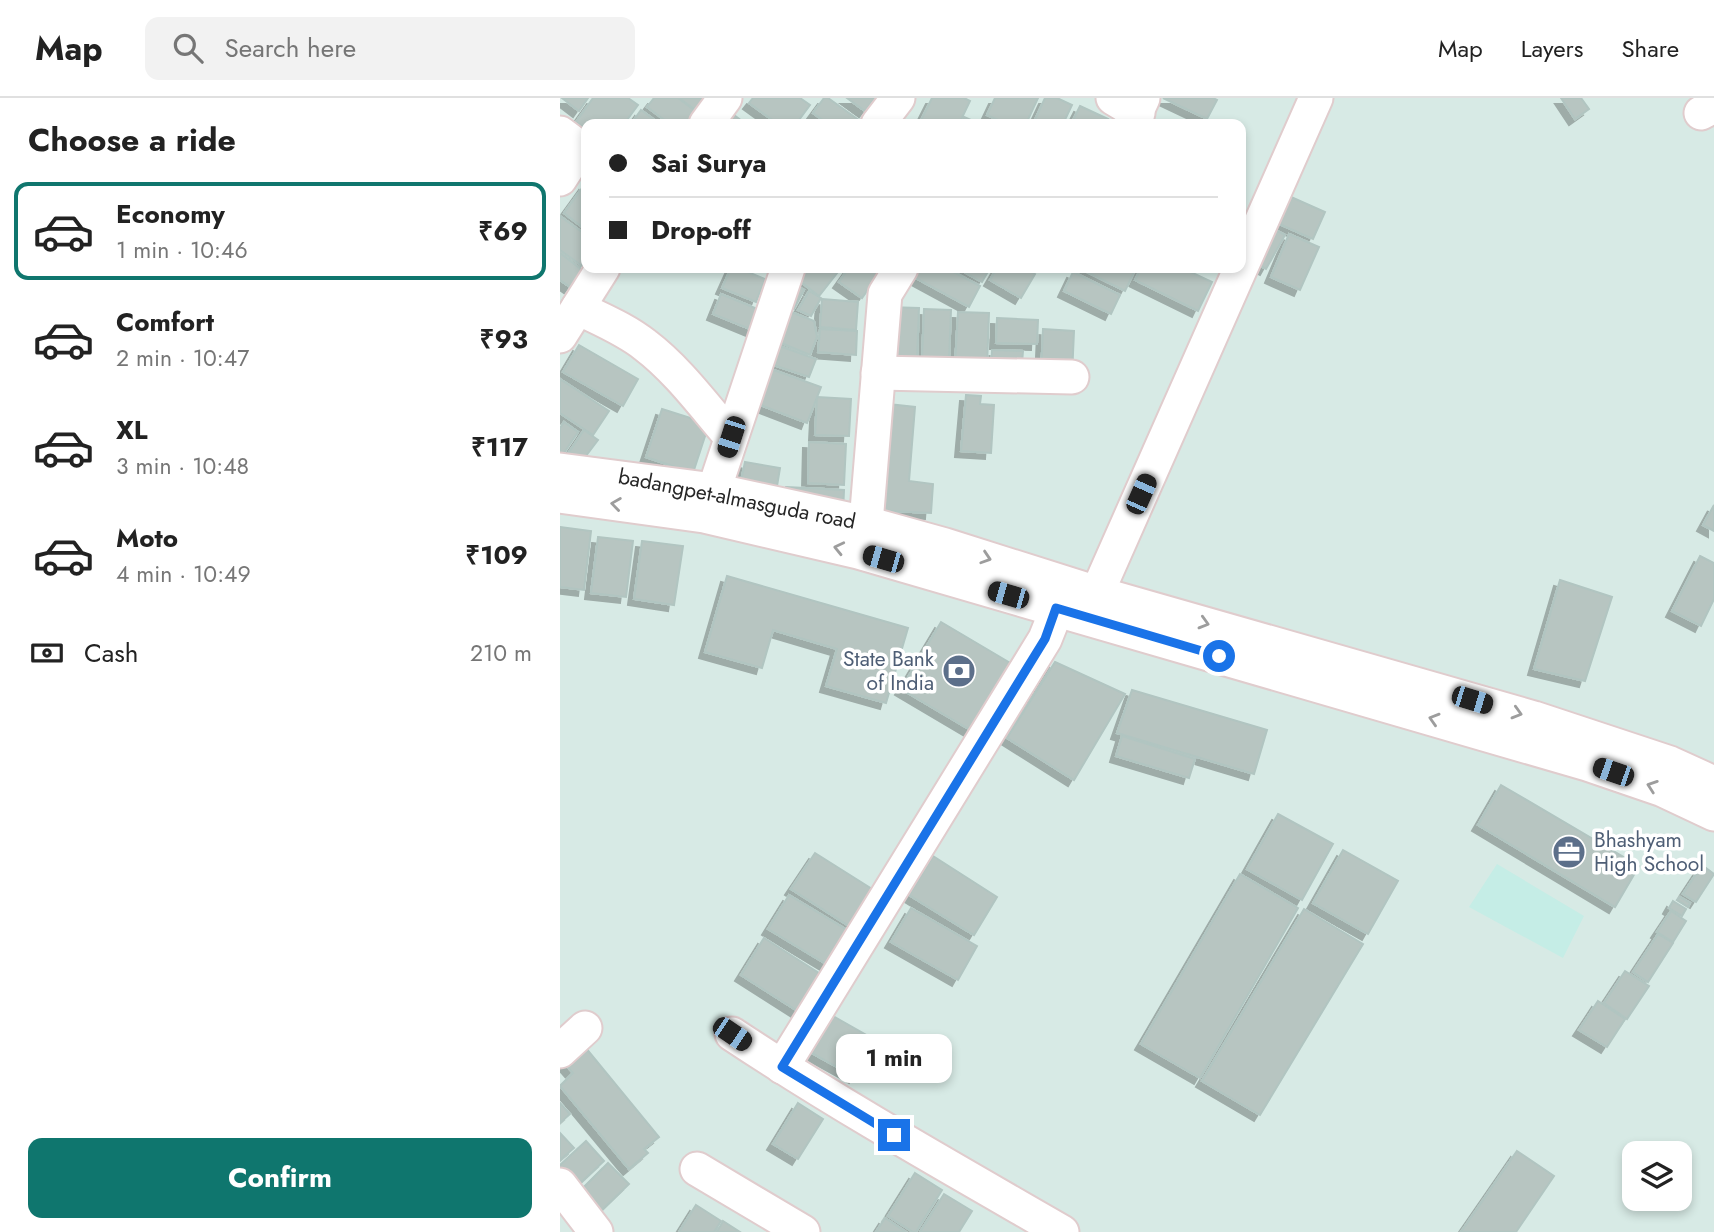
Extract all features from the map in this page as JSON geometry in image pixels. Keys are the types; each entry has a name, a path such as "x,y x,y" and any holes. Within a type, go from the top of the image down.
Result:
{"street":[{"path":"710,119 725,98"},
{"path":"882,119 898,98"},
{"path":"1246,256 1316,98"},
{"path":"560,133 580,148 560,179"},
{"path":"560,336 600,273"},
{"path":"714,490 786,273"},
{"path":"866,523 885,294 898,273"},
{"path":"1097,593 1239,273"},
{"path":"578,308 644,343 663,360 731,437"},
{"path":"878,373 1072,377"},
{"name":"badangpet-almasguda road","path":"560,470 714,490 866,523 940,560 1056,608 1587,764 1663,790 1714,814"},
{"name":"badangpet-almasguda road","path":"560,496 704,516 858,552 940,560 1097,593 1534,718 1670,763 1714,783"},
{"path":"782,1067 1045,639 1056,608"},
{"path":"560,1051 585,1028"},
{"path":"732,1034 782,1067 1062,1232"},
{"path":"697,1169 803,1232"},
{"path":"560,1185 596,1232"}],"shaded area":[{"path":"1497,864 1584,916 1563,958 1469,907"}],"building":[{"path":"562,98 588,98 579,111"},
{"path":"593,98 628,98 638,105 628,119 581,119 581,126 576,122"},
{"path":"654,98 678,98 698,113 694,119 663,119 647,107"},
{"path":"679,98 714,98 701,114"},
{"path":"753,98 800,98 810,105 800,119 771,119 749,103"},
{"path":"824,98 828,98 857,119 821,119 813,113"},
{"path":"847,98 875,98 865,111"},
{"path":"932,98 964,98 970,101 961,119 922,119"},
{"path":"995,98 1038,98 1028,119 995,119 987,115"},
{"path":"1045,98 1057,98 1072,105 1065,119 1035,119"},
{"path":"1163,98 1213,98 1217,100 1207,119"},
{"path":"1561,98 1581,98 1589,109 1575,119"},
{"path":"1080,106 1108,119 1074,119"},
{"path":"641,110 653,119 635,119"},
{"path":"581,190 581,226 564,213"},
{"path":"1282,193 1325,212 1313,239 1270,220"},
{"path":"560,216 581,231 581,265 560,250"},
{"path":"1266,225 1285,235 1266,269 1247,259"},
{"path":"1289,234 1319,247 1300,290 1271,277"},
{"path":"560,253 581,271 570,287 560,280"},
{"path":"729,273 750,273 765,279 756,302 722,288"},
{"path":"790,273 837,273 819,296"},
{"path":"845,273 880,273 862,298 839,282"},
{"path":"955,273 980,286 969,307 908,274"},
{"path":"966,273 987,273 982,282"},
{"path":"994,273 1035,274 1021,298 990,280"},
{"path":"1073,273 1075,273 1120,295 1111,314 1064,291"},
{"path":"1089,273 1134,273 1125,291"},
{"path":"1138,273 1193,273 1212,282 1198,311 1135,280"},
{"path":"795,285 804,290 794,309 785,304"},
{"path":"809,291 821,298 811,316 798,310"},
{"path":"721,294 760,310 752,330 713,314"},
{"path":"822,299 858,302 856,330 820,327"},
{"path":"886,307 919,308 917,359 884,358"},
{"path":"924,309 951,310 949,360 922,359"},
{"path":"786,310 814,321 817,337 810,355 774,340"},
{"path":"958,312 989,313 987,366 955,365"},
{"path":"997,318 1038,320 1037,344 996,343"},
{"path":"820,329 857,331 856,355 818,352"},
{"path":"1043,329 1074,331 1072,376 1041,375"},
{"path":"774,344 816,359 809,377 767,363"},
{"path":"579,345 638,379 623,406 563,372"},
{"path":"992,350 1023,351 1021,375 991,373"},
{"path":"768,368 821,387 807,423 755,403"},
{"path":"560,379 609,411 593,435 560,413"},
{"path":"966,395 981,396 980,404 994,405 991,453 961,451"},
{"path":"817,397 851,399 849,436 815,435"},
{"path":"879,403 915,407 909,481 933,484 931,513 872,510"},
{"path":"662,409 709,424 693,473 646,457"},
{"path":"564,422 578,432 560,459 560,428"},
{"path":"584,430 598,440 576,469 563,461"},
{"path":"809,442 846,444 844,485 808,483"},
{"path":"745,462 780,468 776,492 740,486"},
{"path":"786,487 844,490 843,512 786,503"},
{"path":"1714,505 1714,531 1703,525"},
{"path":"560,527 591,531 584,590 560,587"},
{"path":"598,537 633,541 626,597 591,593"},
{"path":"642,541 683,546 674,605 634,599"},
{"path":"1700,556 1714,563 1714,599 1701,626 1672,611"},
{"path":"727,576 908,628 886,703 826,686 837,649 773,630 762,668 705,652"},
{"path":"1560,580 1612,597 1585,681 1534,669"},
{"path":"941,622 1012,664 972,731 901,689"},
{"path":"1055,662 1125,694 1074,780 1007,738"},
{"path":"1132,690 1267,730 1254,774 1117,733"},
{"path":"1122,736 1195,759 1189,778 1116,756"},
{"path":"1501,785 1639,866 1615,907 1478,825"},
{"path":"1278,814 1333,844 1302,900 1247,869"},
{"path":"1343,850 1398,881 1368,934 1313,903"},
{"path":"815,853 880,894 857,931 791,889"},
{"path":"933,856 997,897 974,935 909,895"},
{"path":"1702,865 1714,874 1696,902 1683,894"},
{"path":"1240,874 1298,908 1200,1078 1141,1044"},
{"path":"789,895 857,936 836,970 768,929"},
{"path":"1680,897 1690,903 1688,907 1677,900"},
{"path":"1673,901 1686,909 1682,916 1669,908"},
{"path":"911,908 977,946 958,980 891,942"},
{"path":"1304,909 1363,944 1260,1115 1202,1081"},
{"path":"1671,911 1686,921 1673,942 1657,932"},
{"path":"1658,934 1673,943 1648,982 1633,972"},
{"path":"764,938 830,980 807,1017 741,975"},
{"path":"1625,971 1649,986 1627,1019 1604,1003"},
{"path":"1598,1001 1625,1019 1607,1047 1579,1030"},
{"path":"833,1016 875,1040 855,1077 812,1053"},
{"path":"585,1047 659,1137 644,1149 648,1153 629,1169 560,1086 573,1073 565,1064"},
{"path":"560,1103 570,1114 560,1123"},
{"path":"798,1103 823,1119 798,1159 773,1144"},
{"path":"560,1133 574,1148 560,1160"},
{"path":"586,1141 604,1161 575,1188 560,1171 560,1165"},
{"path":"1517,1151 1554,1176 1516,1232 1461,1232"},
{"path":"608,1163 629,1184 601,1211 581,1190"},
{"path":"915,1173 942,1190 916,1232 913,1232 888,1216"},
{"path":"944,1194 972,1211 959,1232 920,1232"},
{"path":"696,1205 721,1221 714,1232 679,1232"},
{"path":"885,1218 906,1232 876,1232"},
{"path":"723,1221 740,1232 717,1232"}],"place":[{"name":"State Bank of India","path":"959,671"},
{"name":"Bhashyam High School","path":"1569,852"}],"route":[{"path":"894,1135 782,1067 1045,639 1056,608 1219,656"}]}
